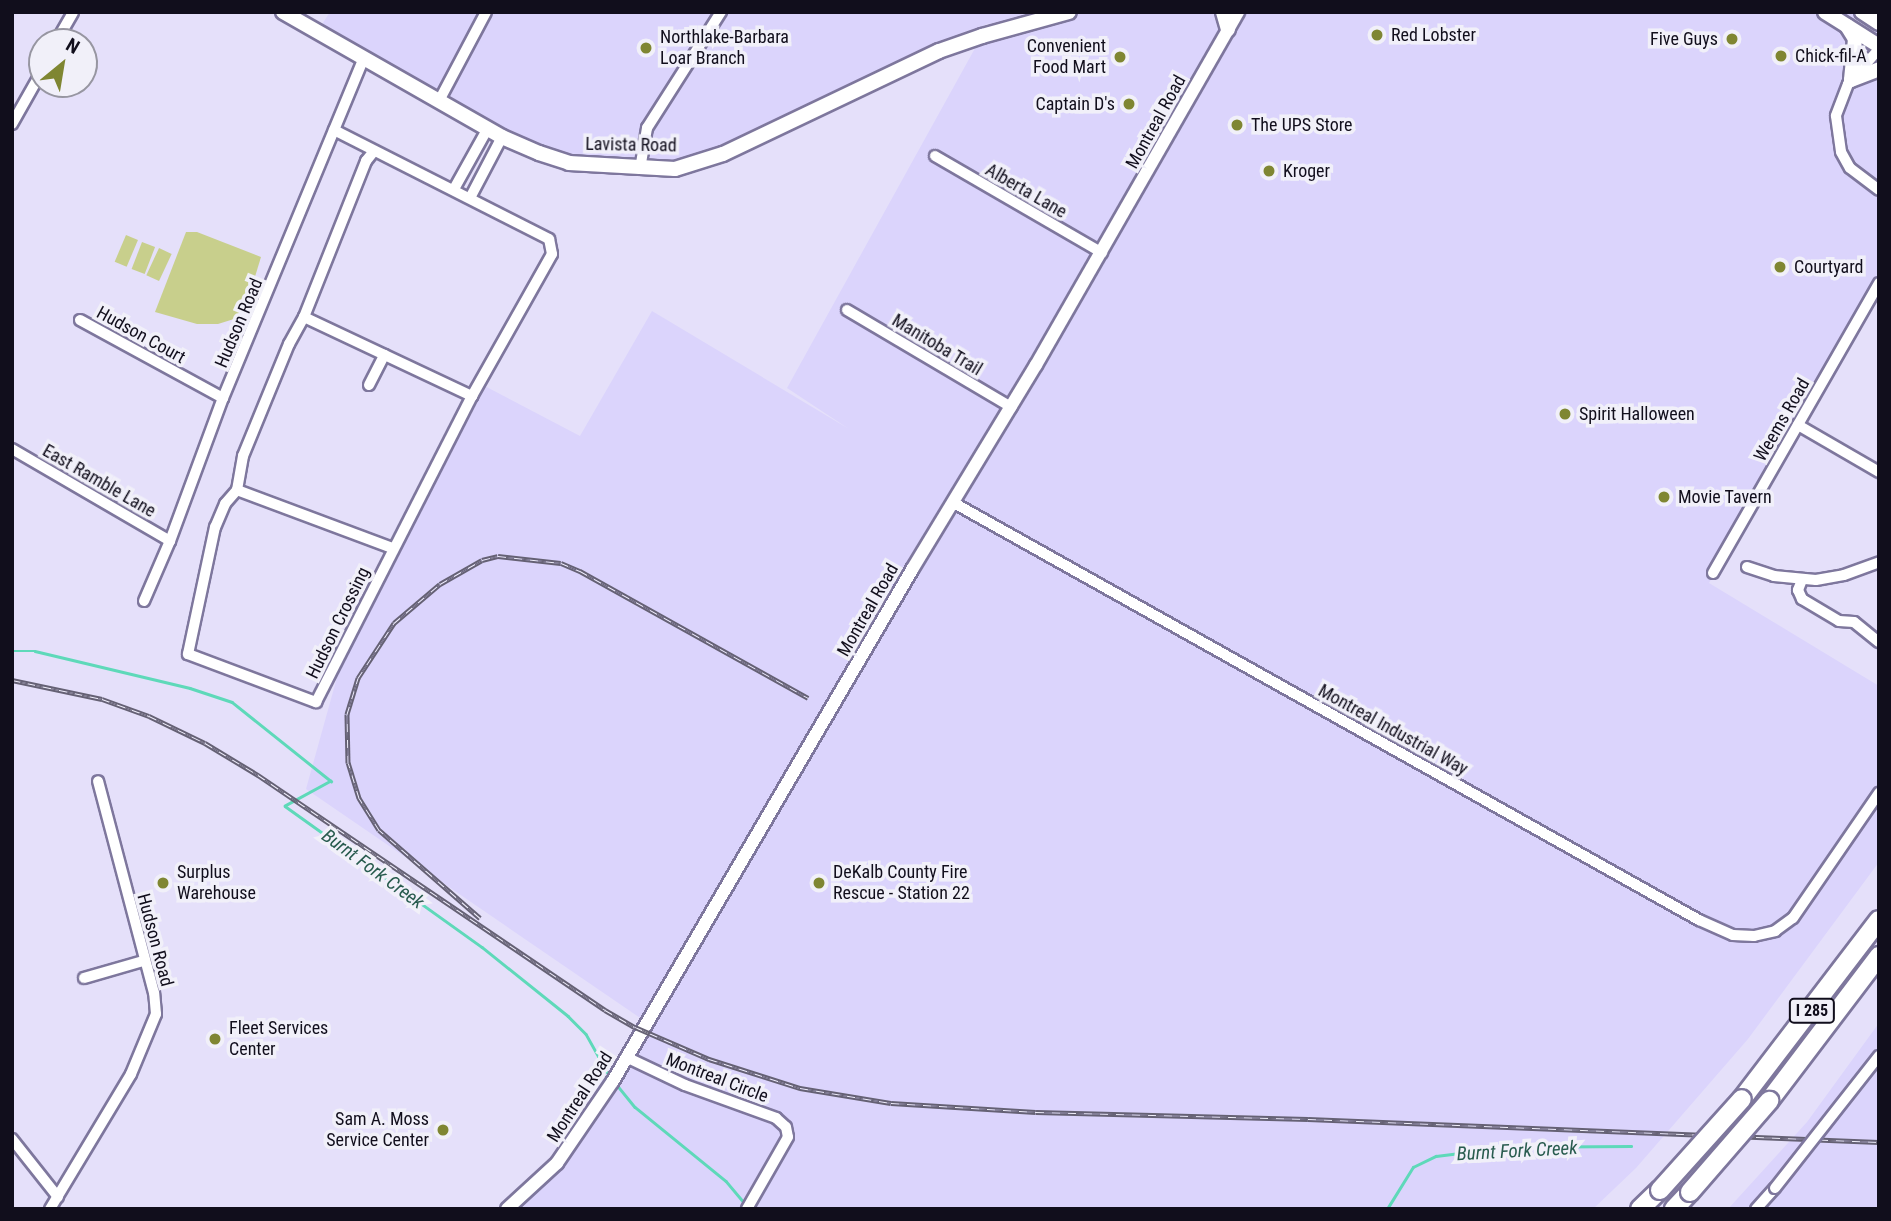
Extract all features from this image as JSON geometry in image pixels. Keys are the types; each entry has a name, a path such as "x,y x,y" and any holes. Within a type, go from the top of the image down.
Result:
{"highway":[{"name":"I 285","path":"1640,1209 1742,1099 1879,920"},
{"name":"I 285","path":"1674,1209 1769,1101 1879,956"}],"main road":[{"name":"Lavista Road","path":"283,12 440,99 502,137 569,163 640,169 675,169 723,155 939,51 1069,12"},
{"path":"1223,12 1228,29"},
{"path":"1825,12 1879,47"},
{"path":"1862,12 1879,23"},
{"path":"1847,26 1855,39 1851,80 1879,69"}],"street":[{"path":"64,28 73,12"},
{"path":"440,99 486,12"},
{"path":"640,169 647,128 721,12"},
{"name":"Montreal Road","path":"507,1209 557,1163 615,1078 1012,407 1238,12"},
{"path":"1879,47 1851,80 1842,95 1836,116 1840,152 1850,168 1879,190"},
{"name":"Hudson Road","path":"144,601 170,541 223,398 261,313 364,58"},
{"path":"12,124 28,96"},
{"path":"454,189 488,128"},
{"name":"Hudson Crossing","path":"237,490 225,504 215,527 188,654 316,702 392,548 472,396 552,254 549,239 334,130"},
{"path":"470,198 502,137"},
{"path":"374,150 366,161 304,317 289,344 243,456 237,490 392,548"},
{"name":"Alberta Lane","path":"935,156 1102,253"},
{"name":"Weems Road","path":"1713,573 1879,283"},
{"name":"Manitoba Trail","path":"847,310 1012,407"},
{"path":"304,317 472,396"},
{"name":"Hudson Court","path":"80,320 223,398"},
{"path":"369,385 384,355"},
{"path":"1798,425 1879,472"},
{"name":"East Ramble Lane","path":"12,449 170,541"},
{"name":"Montreal Industrial Way","path":"954,503 1714,928 1733,935 1754,936 1775,931 1793,918 1879,793"},
{"path":"1747,566 1774,576 1802,580 1837,577 1876,566"},
{"path":"1802,580 1798,590 1802,599 1839,621 1854,622 1879,642"},
{"name":"Hudson Road","path":"50,1209 131,1074 156,1014 154,993 143,961 98,781"},
{"path":"84,978 143,961"},
{"path":"1756,1209 1879,1056"},
{"name":"Montreal Circle","path":"626,1057 685,1086 776,1118 786,1127 788,1138 747,1209"},
{"path":"12,1139 58,1197"}],"shaded area":[{"path":"330,12 1879,12 1879,300 1871,296 1709,583 1879,686 1879,862 1748,1039 1636,1168 1593,1209 521,1209 541,1175 649,1024 306,789 341,663 477,382 580,436 652,311 849,429 787,388 989,23 860,82 745,150 675,168 611,169 500,137 317,32"},
{"path":"1879,1023 1879,1209 1728,1209 1807,1122"}],"green space":[{"path":"186,232 197,232 261,257 247,303 234,319 218,324 197,324 155,312"},
{"path":"126,235 138,240 127,267 115,262"},
{"path":"142,242 155,247 145,274 132,269"},
{"path":"159,248 172,254 159,281 146,275"}],"waterway":[{"name":"Burnt Fork Creek","path":"12,651 35,651 190,688 232,702 331,781 285,806 482,947 568,1016 586,1034 610,1077"},
{"name":"Burnt Fork Creek","path":"617,1085 635,1107 726,1181 745,1204"},
{"name":"Burnt Fork Creek","path":"1387,1209 1413,1167 1436,1156 1507,1147 1631,1146"}],"railway":[{"path":"480,918 379,830 359,798 348,763 347,714 358,678 394,623 440,584 482,560 498,556 561,563 808,698"},
{"path":"12,680 102,699 149,716 205,743 258,775 605,1010 635,1027 709,1059 800,1088 891,1103 1036,1112 1308,1119 1879,1142"}],"place":[{"name":"Red Lobster","path":"1377,35"},
{"name":"Five Guys","path":"1732,39"},
{"name":"Northlake-Barbara Loar Branch","path":"646,48"},
{"name":"Chick-fil-A","path":"1781,56"},
{"name":"Convenient Food Mart","path":"1120,57"},
{"name":"Captain D's","path":"1129,104"},
{"name":"The UPS Store","path":"1237,125"},
{"name":"Kroger","path":"1269,171"},
{"name":"Courtyard","path":"1780,267"},
{"name":"Spirit Halloween","path":"1565,414"},
{"name":"Movie Tavern","path":"1664,497"},
{"name":"Surplus Warehouse","path":"163,883"},
{"name":"DeKalb County Fire Rescue - Station 22","path":"819,883"},
{"name":"Fleet Services Center","path":"215,1039"},
{"name":"Sam A. Moss Service Center","path":"443,1130"}]}
